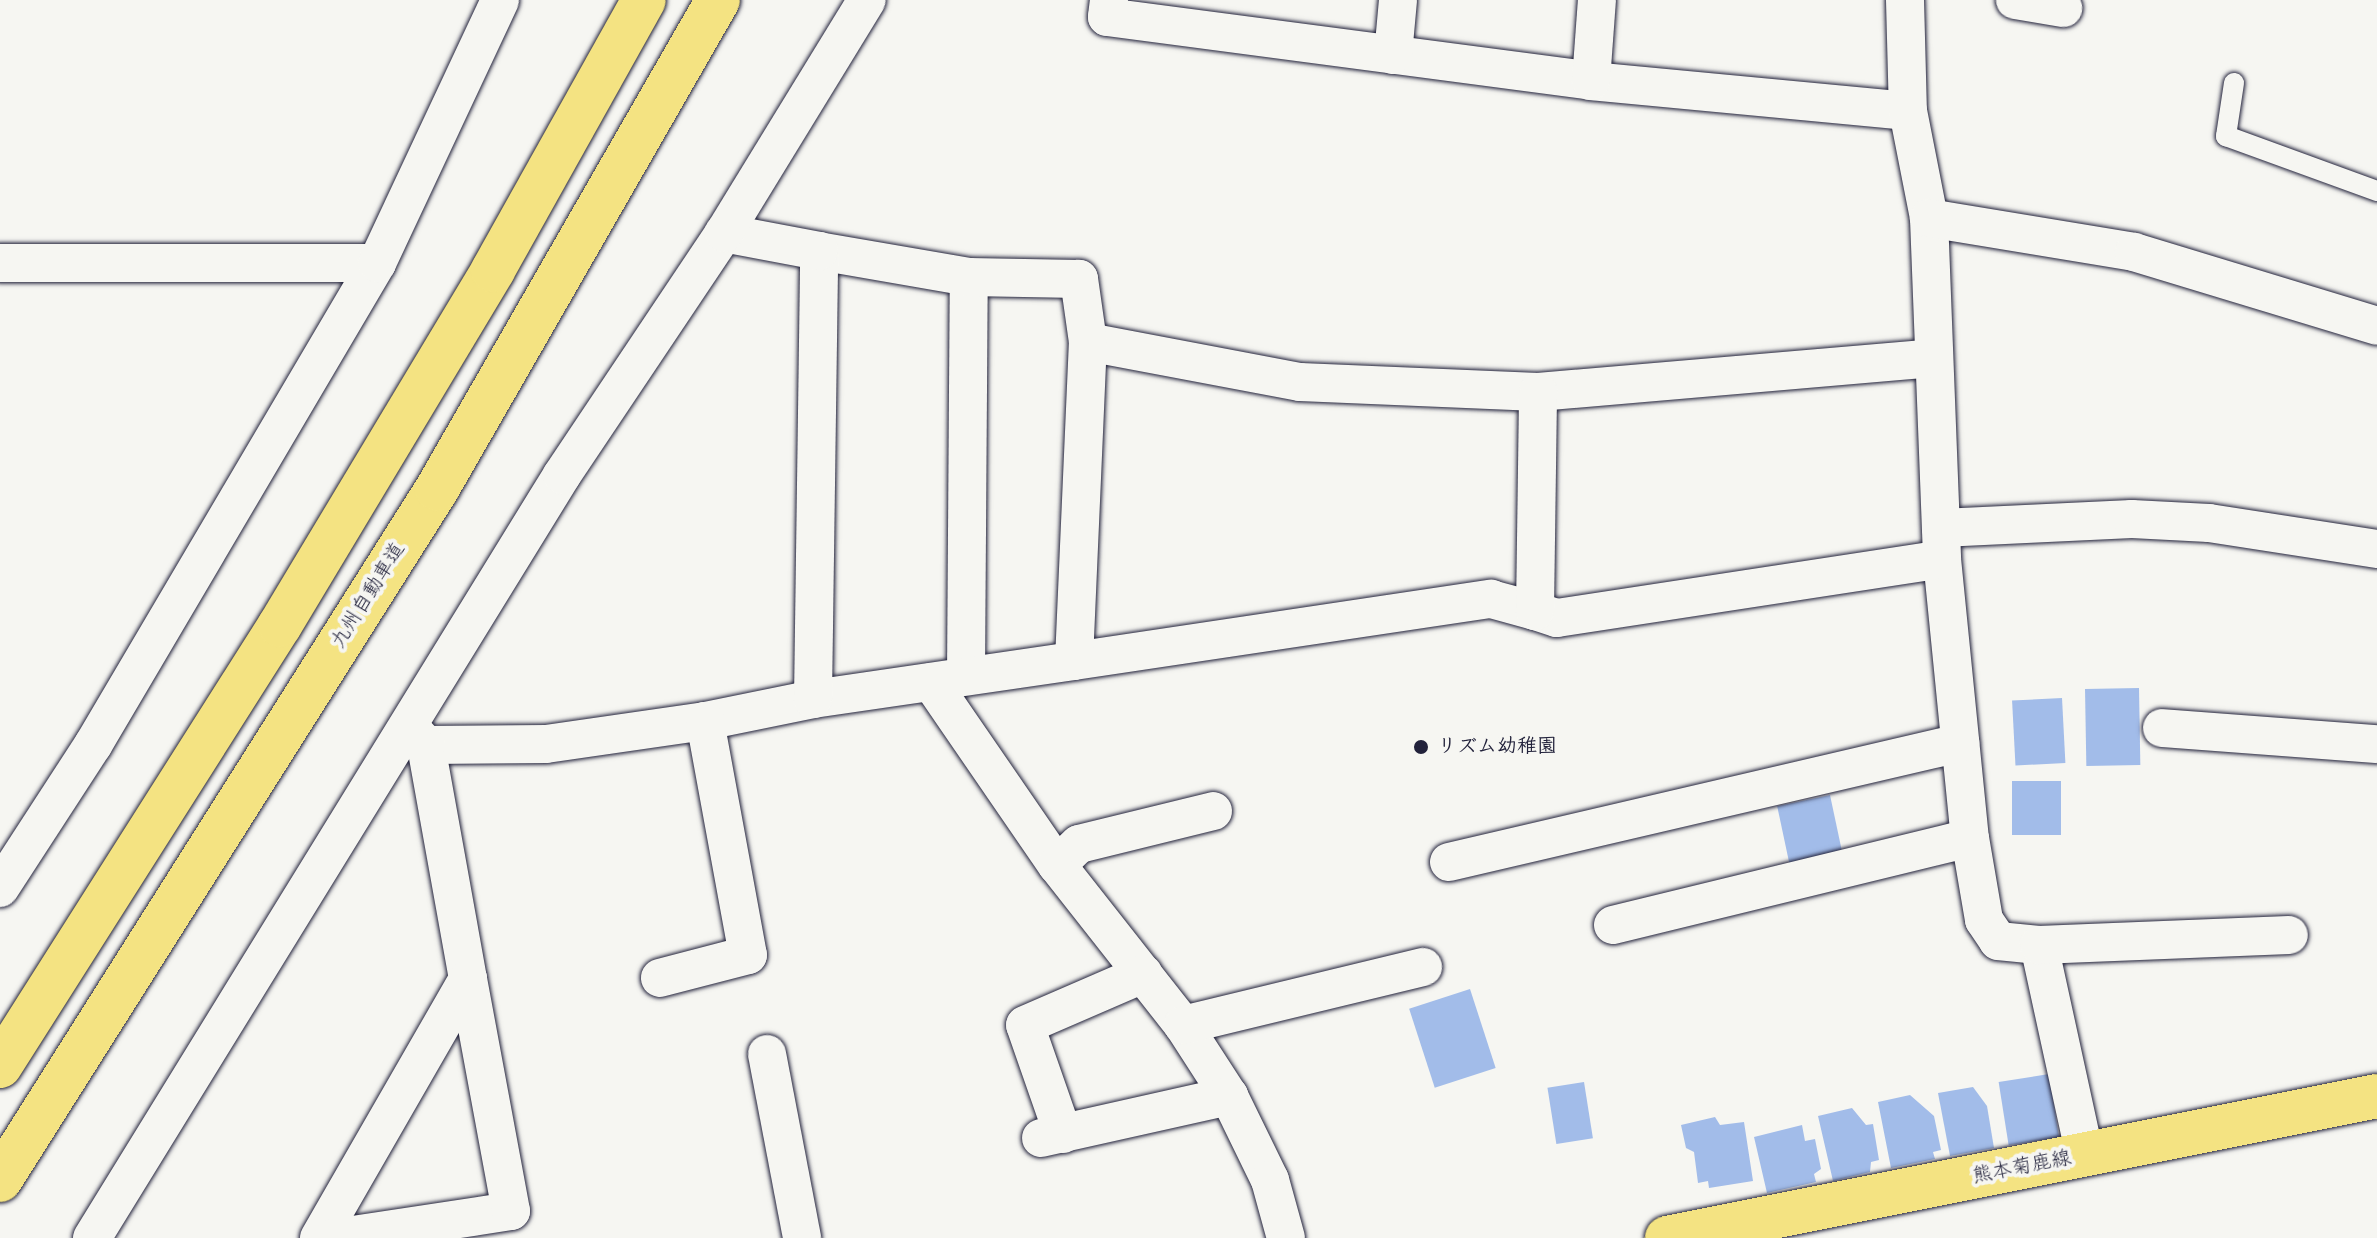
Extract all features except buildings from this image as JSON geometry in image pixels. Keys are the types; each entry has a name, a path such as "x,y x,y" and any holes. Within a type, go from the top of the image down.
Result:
{"main road":[{"path":"0,1066 313,570 493,270 644,0"},
{"name":"九州自動車道","path":"0,1180 437,489 718,0"},
{"name":"熊本菊鹿線","path":"1667,1238 2377,1096"}],"street":[{"path":"0,888 93,745 377,263 500,0"},
{"path":"92,1238 418,736 562,475 724,233 867,0"},
{"path":"1109,0 1107,17 1591,81 1908,111"},
{"path":"1393,55 1398,0"},
{"path":"1591,81 1597,0"},
{"path":"1905,0 1908,111 1929,218 1942,543 1970,838 1984,920 1998,941 2039,945 2289,935"},
{"path":"2015,0 2063,8"},
{"path":"1929,218 2134,252 2377,326"},
{"path":"724,233 969,277 1079,279 1088,342 1074,661"},
{"path":"813,699 819,251"},
{"path":"0,263 377,263"},
{"path":"969,277 949,679 1057,865 1183,1025 1229,1096 1270,1180 1286,1238"},
{"path":"1088,342 1300,382 1538,392 1934,358"},
{"path":"1535,611 1538,392"},
{"path":"418,736 546,744 705,721 813,699 1491,599 1557,618 1942,543 2132,519 2209,523 2377,549"},
{"path":"660,978 748,955 705,721"},
{"path":"2162,728 2377,744"},
{"path":"333,1238 511,1211 418,736"},
{"path":"1449,862 1960,743"},
{"path":"1057,865 1079,844 1213,811"},
{"path":"1613,925 1970,838"},
{"path":"2039,945 2085,1156"},
{"path":"1183,1025 1423,967"},
{"path":"1143,974 1025,1025 1052,1136 1229,1096"},
{"path":"319,1238 468,979"},
{"path":"767,1054 802,1238"}],"lane":[{"path":"2234,83 2226,136 2377,191"}],"place":[{"name":"リズム幼稚園","path":"1421,747"}]}
